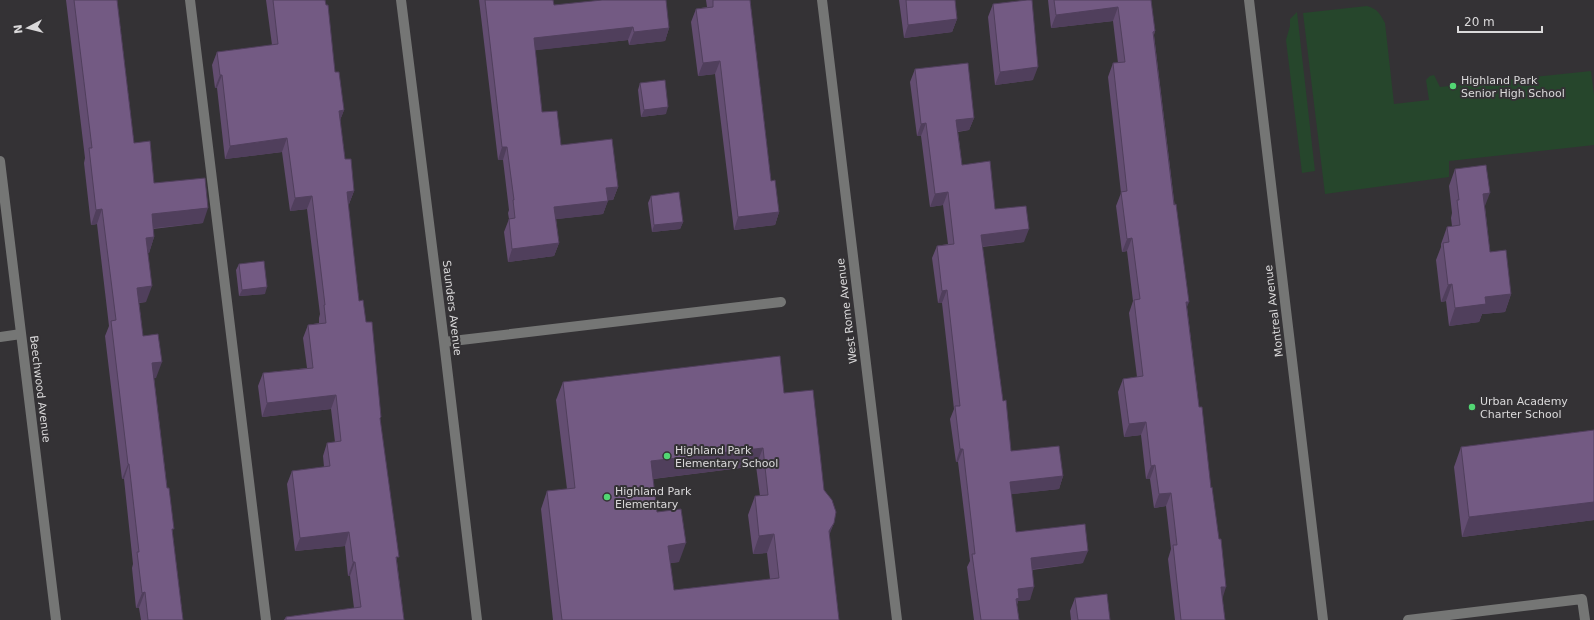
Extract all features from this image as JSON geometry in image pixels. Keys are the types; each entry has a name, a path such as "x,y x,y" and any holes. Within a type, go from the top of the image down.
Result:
{"street":[{"path":"190,0 266,620"},
{"name":"Saunders Avenue","path":"401,0 477,620"},
{"name":"West Rome Avenue","path":"822,0 897,620"},
{"name":"Montreal Avenue","path":"1250,0 1323,620"},
{"name":"Beechwood Avenue","path":"0,161 56,620"},
{"path":"444,342 781,302"},
{"path":"0,337 21,334"},
{"path":"1408,620 1582,599 1585,620"}],"green space":[{"path":"1367,6 1378,12 1385,23 1394,104 1429,100 1426,80 1430,76 1434,75 1440,87 1591,71 1594,95 1594,145 1449,161 1449,177 1325,194 1303,13"},
{"path":"1297,12 1315,171 1302,173 1286,40 1290,26 1290,19"}],"building":[{"path":"74,0 117,0 134,143 150,141 154,183 205,178 208,208 152,214 154,237 146,238 152,286 137,288 143,336 158,334 162,362 152,363 167,488 169,488 174,529 172,529 183,620 148,620 145,592 142,593 129,464 111,321 116,320 102,209 96,210 89,148 92,148"},
{"path":"273,0 325,0 326,5 328,5 335,72 339,72 344,110 339,111 345,159 351,159 354,191 347,192 359,301 363,300 366,322 372,322 380,418 399,557 396,557 404,620 286,620 286,617 361,607 349,532 300,538 292,471 330,466 327,443 341,441 336,395 267,403 263,373 313,368 308,325 326,323 312,196 295,198 287,138 230,146 222,75 220,75 217,52 278,44"},
{"path":"485,0 553,0 554,5 602,0 666,0 669,28 634,32 633,27 534,38 542,112 557,111 561,145 612,139 618,187 606,188 608,201 554,207 559,243 512,249 509,219 515,218 514,200 507,147 502,147"},
{"path":"713,0 750,0 771,181 775,180 779,212 738,217 720,61 703,63 696,9 713,7"},
{"path":"906,0 955,0 957,19 908,25"},
{"path":"1032,0 1038,67 1000,72 993,4"},
{"path":"1054,0 1151,0 1155,31 1153,32 1174,205 1176,204 1189,302 1186,302 1199,407 1202,407 1211,488 1212,487 1219,539 1221,539 1226,587 1221,587 1225,620 1181,620 1173,545 1177,545 1171,493 1159,494 1155,465 1151,466 1146,422 1129,424 1123,379 1143,376 1134,300 1140,299 1132,238 1127,239 1121,192 1127,191 1113,63 1125,62 1118,7 1056,15"},
{"path":"968,63 974,118 956,120 962,165 990,161 995,209 1026,206 1029,229 981,235 1003,401 1006,400 1011,451 1059,446 1063,476 1010,482 1016,532 1085,524 1088,551 1031,558 1034,587 1018,589 1019,598 1016,599 1019,620 981,620 972,554 975,554 963,449 960,449 955,406 960,406 947,290 942,291 937,246 954,244 948,192 935,194 926,123 921,124 915,69"},
{"path":"665,80 668,107 644,110 640,83"},
{"path":"1486,165 1490,193 1483,194 1490,252 1506,250 1511,294 1485,297 1486,304 1455,308 1452,284 1448,285 1443,243 1449,242 1447,227 1460,225 1457,200 1459,200 1455,169"},
{"path":"679,192 683,222 654,225 651,196"},
{"path":"264,261 267,287 242,290 239,264"},
{"name":"Highland Park Elementary","path":"780,356 784,393 813,390 824,490 832,500 836,512 834,523 829,531 839,620 562,620 547,491 575,488 563,382","holes":["763,448 768,495 755,496 759,536 774,534 779,578 674,590 668,546 686,543 681,509 657,512 651,461"]},
{"name":"Urban Academy Charter School","path":"1594,430 1594,502 1469,517 1461,447"},
{"path":"1107,594 1110,620 1078,620 1075,598"}],"place":[{"name":"Highland Park Senior High School","path":"1453,86"},
{"name":"Urban Academy Charter School","path":"1472,407"},
{"name":"Highland Park Elementary School","path":"667,456"},
{"name":"Highland Park Elementary","path":"607,497"}]}
